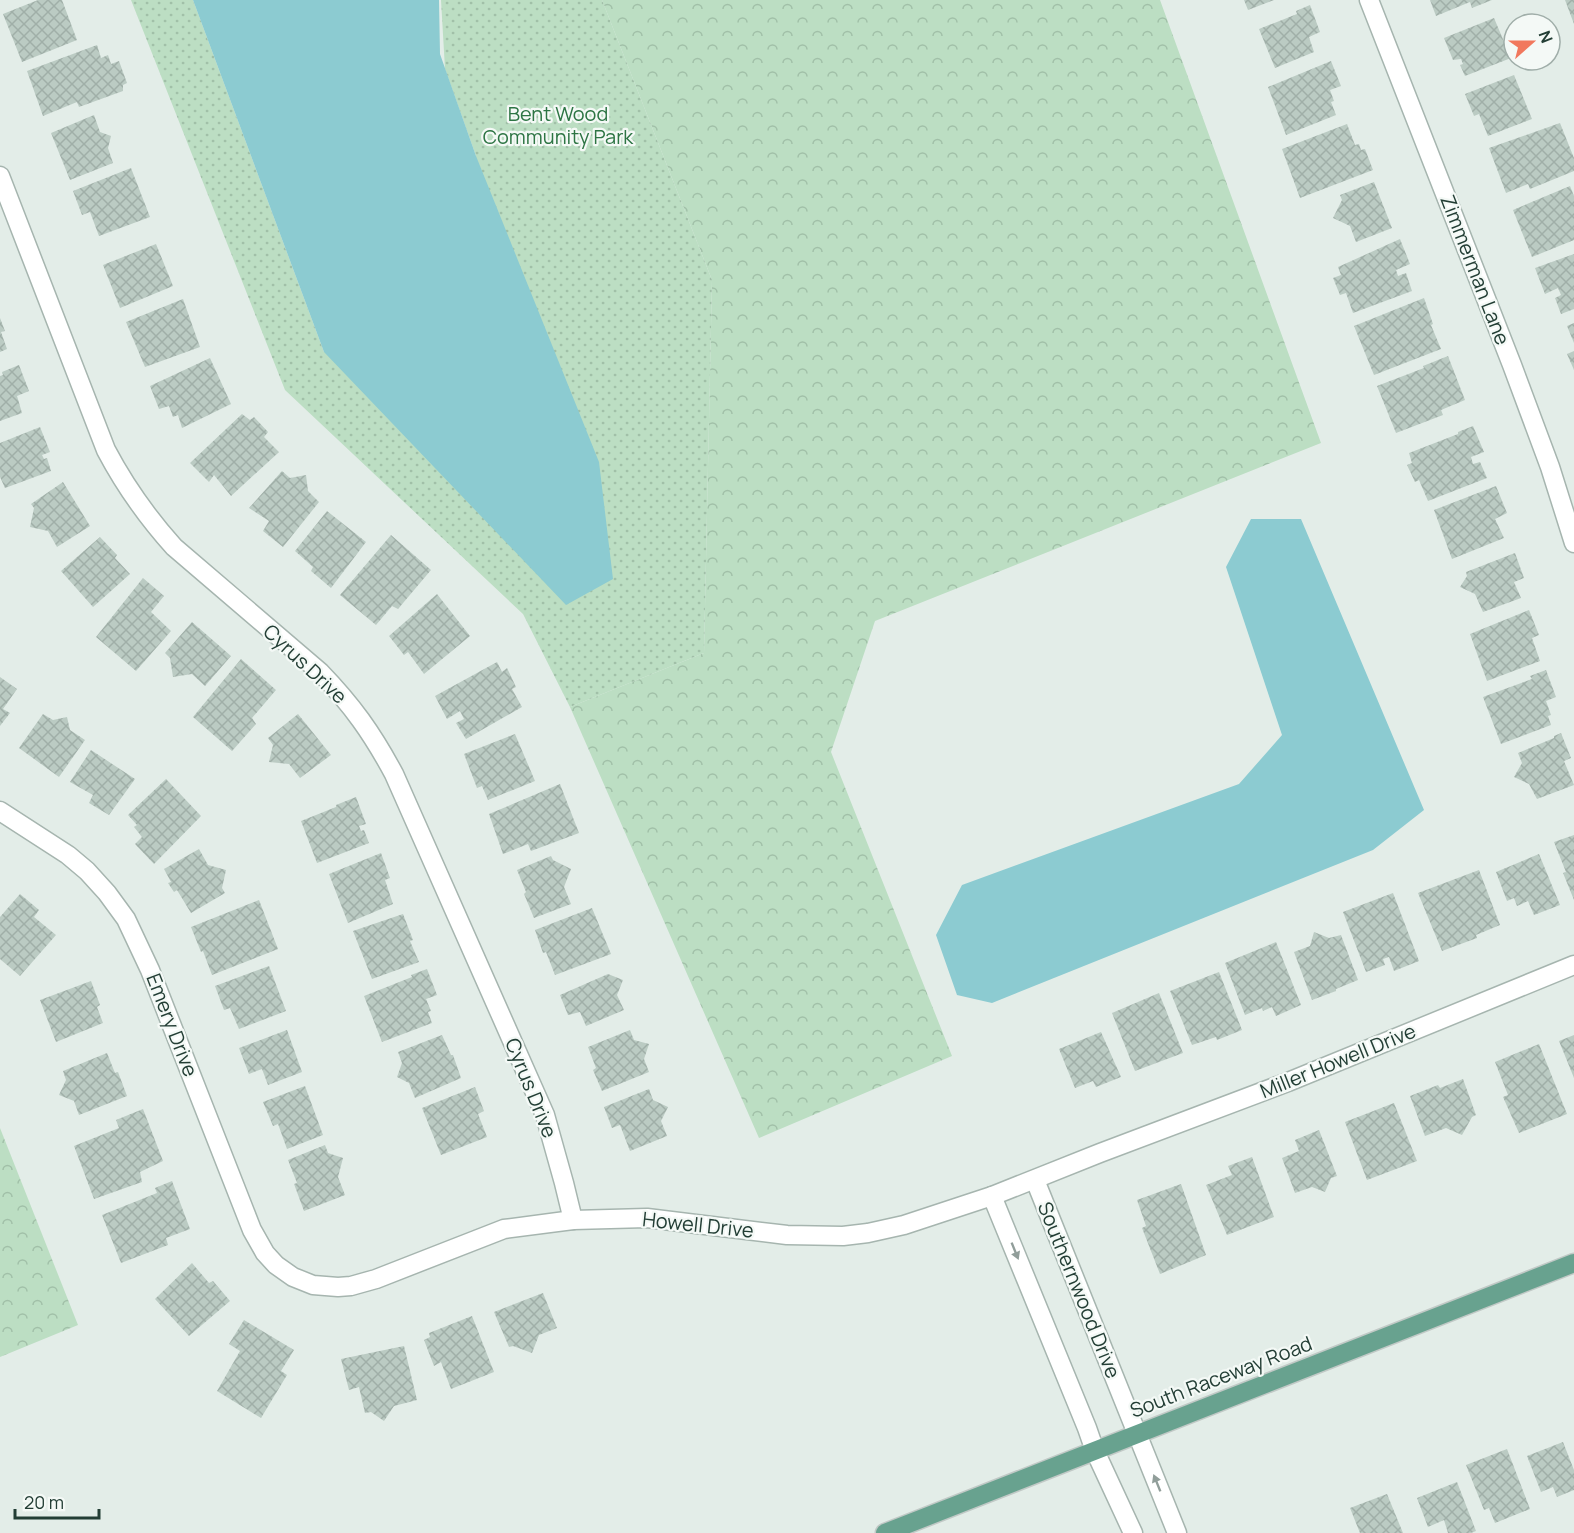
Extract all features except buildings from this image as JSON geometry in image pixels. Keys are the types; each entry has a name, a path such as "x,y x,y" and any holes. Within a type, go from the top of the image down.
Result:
{"main road":[{"name":"South Raceway Road","path":"885,1533 1574,1263"}],"street":[{"name":"Zimmerman Lane","path":"1370,0 1512,365 1550,467 1574,543"},
{"name":"Cyrus Drive","path":"0,176 106,450 136,502 174,547 320,672 362,720 389,764 545,1115 573,1220"},
{"name":"Emery Drive","path":"0,811 68,855 87,871 126,919 150,970 252,1230 265,1253 276,1265 293,1277"},
{"name":"Miller Howell Drive","path":"1100,1153 1288,1082 1574,965"},
{"name":"Howell Drive","path":"293,1277 314,1285 351,1286 376,1279 504,1229 573,1220 647,1218 787,1234 843,1236 868,1233 904,1226 992,1197 1100,1153"},
{"name":"Southernwood Drive","path":"1035,1180 1177,1533"},
{"path":"992,1197 1095,1451 1133,1533"}],"green space":[{"name":"Bent Wood Community Park","path":"131,0 193,0 324,352 476,156 445,69 441,0 602,0 712,280 704,653 570,707 523,614 285,390"},
{"path":"602,0 1160,0 1321,443 875,621 831,752 952,1056 759,1138 570,707 704,653 712,280"},
{"path":"0,1128 78,1325 0,1357"}],"water":[{"path":"193,0 439,0 440,54 476,156 599,462 613,579 566,605 324,352"},
{"path":"1251,519 1301,519 1424,810 1373,850 992,1003 957,995 936,935 962,885 1239,784 1282,735 1226,567"}]}
